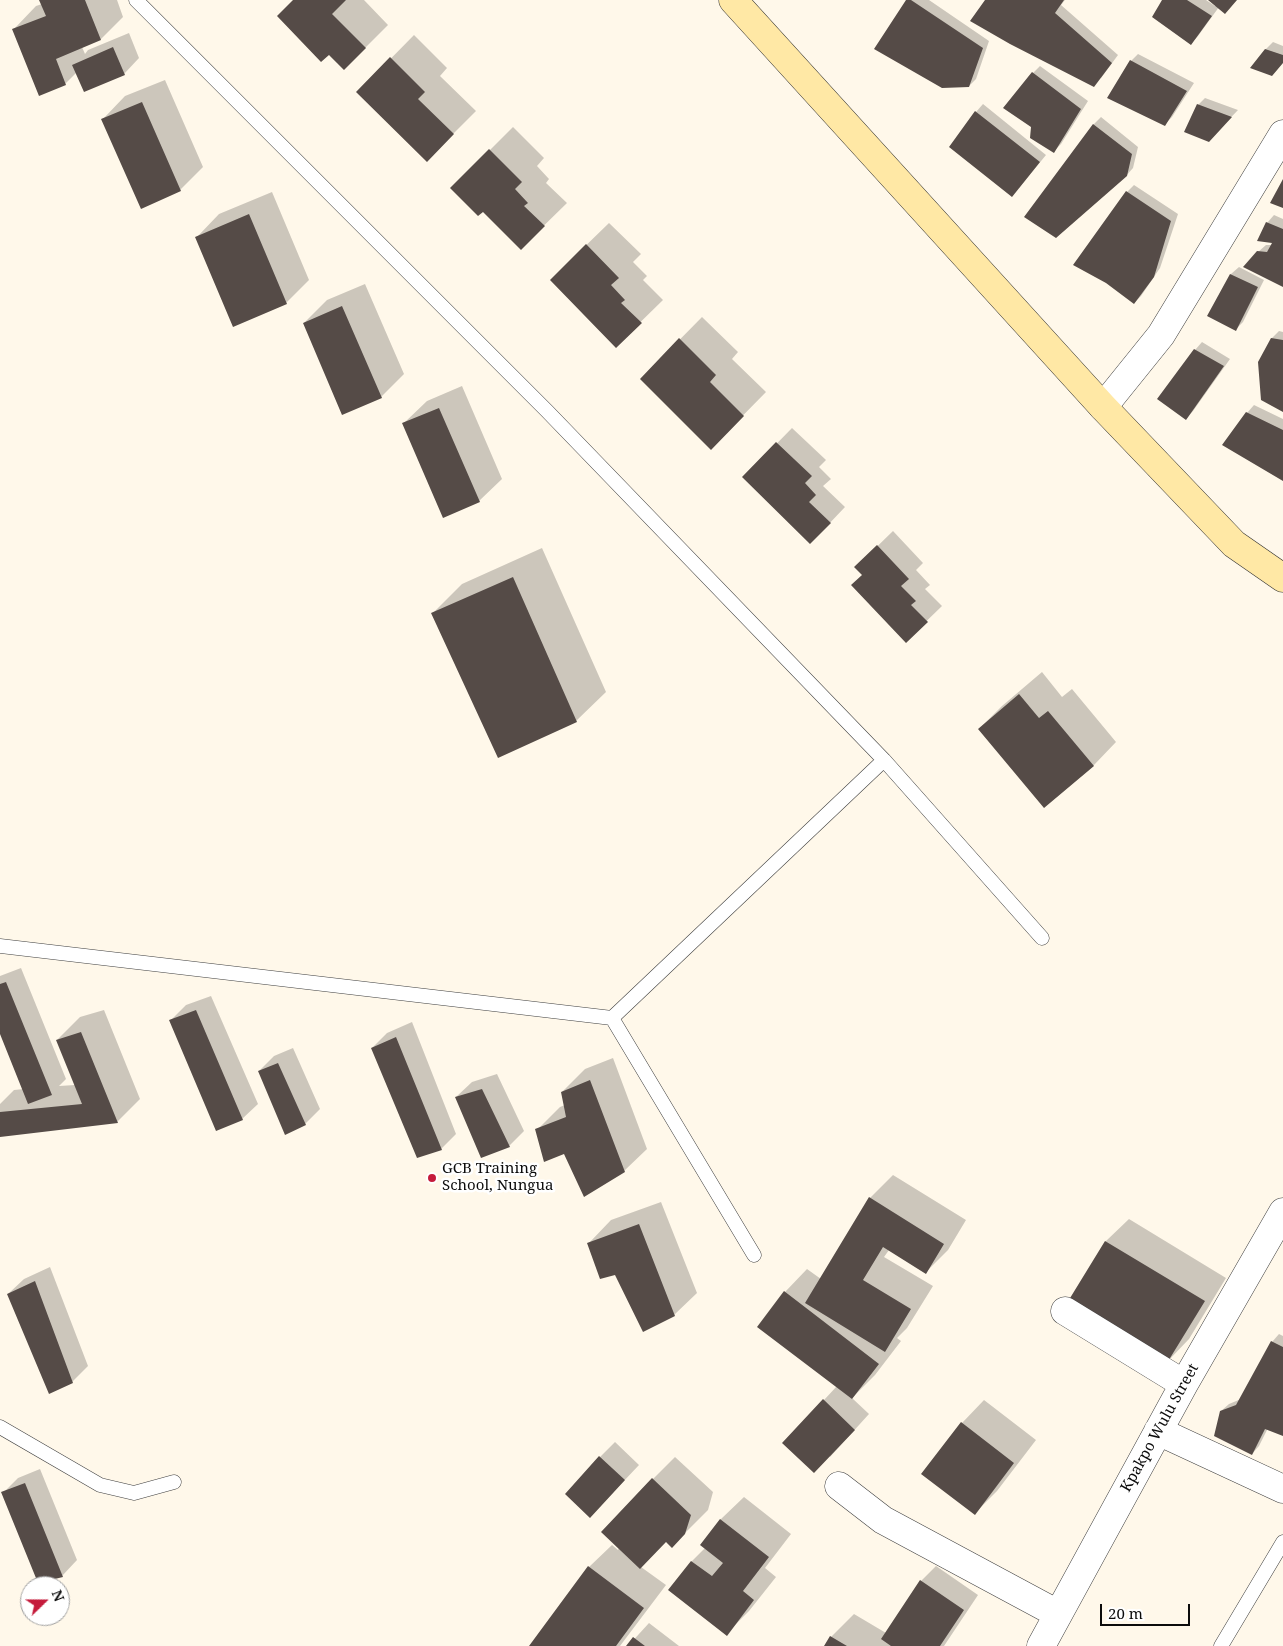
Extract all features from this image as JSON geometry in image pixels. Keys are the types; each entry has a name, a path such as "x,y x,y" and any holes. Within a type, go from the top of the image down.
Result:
{"street":[{"path":"733,0 1103,407 1234,544 1283,578"},
{"path":"1103,407 1162,335 1283,134"},
{"name":"Kpakpo Wulu Street","path":"1041,1646 1184,1384 1281,1222"},
{"path":"1065,1311 1184,1384"},
{"path":"1158,1431 1283,1489"},
{"path":"838,1486 883,1520 1058,1614"}],"lane":[{"path":"136,0 548,412 884,760 1042,938"},
{"path":"612,1018 884,760"},
{"path":"0,946 612,1018"},
{"path":"612,1018 754,1255"},
{"path":"0,1427 100,1485 134,1493 174,1482"},
{"path":"1221,1646 1283,1542"}],"building":[{"path":"39,0 85,0 101,40 56,59 66,85 39,96 12,29 46,16"},
{"path":"293,0 346,0 332,14 366,48 344,70 329,55 321,62 277,16"},
{"path":"906,0 911,0 983,48 969,87 942,88 874,49"},
{"path":"985,0 1064,0 1055,13 1112,63 1094,87 1010,44 970,21"},
{"path":"1162,0 1187,0 1212,16 1191,45 1152,17"},
{"path":"1208,0 1237,0 1225,14"},
{"path":"113,47 125,75 84,92 72,65"},
{"path":"1265,49 1283,55 1283,63 1272,76 1250,68"},
{"path":"390,57 425,92 418,99 454,134 427,162 356,92"},
{"path":"1130,60 1187,91 1165,126 1107,98"},
{"path":"1032,72 1081,109 1054,153 1030,138 1031,127 1003,108"},
{"path":"142,102 181,191 141,209 101,119"},
{"path":"1197,104 1232,117 1209,142 1184,132"},
{"path":"975,111 1040,162 1012,197 949,147"},
{"path":"1093,124 1132,154 1127,176 1056,238 1024,217"},
{"path":"489,149 522,182 515,189 528,203 524,206 545,226 521,250 483,212 478,216 450,188"},
{"path":"1283,179 1283,208 1270,203"},
{"path":"1126,191 1171,221 1154,277 1134,304 1106,283 1073,265"},
{"path":"249,214 287,304 233,327 195,237"},
{"path":"1266,222 1283,229 1283,287 1243,267 1257,251 1267,252 1272,243 1257,241"},
{"path":"586,244 619,278 611,285 625,300 621,303 642,323 616,348 550,280"},
{"path":"1230,274 1258,287 1236,331 1207,316"},
{"path":"342,306 382,398 342,415 303,323"},
{"path":"679,338 716,375 710,382 744,416 711,450 640,379"},
{"path":"1271,338 1283,340 1283,412 1261,400 1258,362"},
{"path":"1194,349 1224,366 1186,420 1157,399"},
{"path":"439,408 480,502 443,518 402,423"},
{"path":"1246,412 1283,430 1283,481 1222,445"},
{"path":"776,442 812,476 805,483 816,495 809,502 831,523 810,544 742,477"},
{"path":"877,545 909,579 901,586 916,601 911,605 928,622 906,643 851,585 862,575 854,567"},
{"path":"513,577 577,722 498,758 431,613"},
{"path":"1019,694 1039,718 1048,711 1094,766 1044,808 978,729"},
{"path":"6,982 52,1095 28,1104 0,1034 0,984"},
{"path":"196,1010 243,1120 216,1131 169,1020"},
{"path":"81,1032 118,1123 0,1137 0,1112 82,1104 56,1040"},
{"path":"396,1037 442,1150 417,1158 371,1048"},
{"path":"278,1063 306,1125 285,1135 258,1071"},
{"path":"590,1080 625,1172 584,1197 564,1154 544,1162 535,1129 566,1117 561,1092"},
{"path":"482,1089 510,1147 481,1158 455,1097"},
{"path":"869,1197 944,1244 926,1274 883,1247 863,1280 911,1309 885,1352 805,1303"},
{"path":"639,1224 675,1316 643,1332 615,1275 600,1279 587,1243"},
{"path":"1105,1241 1205,1301 1167,1363 1067,1303"},
{"path":"35,1281 73,1383 49,1394 7,1294"},
{"path":"784,1291 879,1364 852,1399 757,1327"},
{"path":"1271,1341 1283,1347 1283,1436 1265,1429 1252,1455 1214,1436 1220,1411 1236,1405"},
{"path":"823,1399 855,1430 814,1473 782,1443"},
{"path":"961,1422 1014,1463 975,1515 921,1474"},
{"path":"599,1456 625,1480 590,1518 565,1494"},
{"path":"652,1478 691,1515 685,1534 672,1548 666,1542 640,1569 601,1532"},
{"path":"25,1483 63,1576 35,1576 1,1492"},
{"path":"720,1519 769,1557 743,1591 754,1600 727,1636 668,1590 691,1561 712,1576 723,1563 700,1545"},
{"path":"588,1566 644,1608 616,1646 529,1646"},
{"path":"920,1580 964,1610 940,1646 891,1646 881,1639"},
{"path":"830,1636 847,1646 824,1646"},
{"path":"633,1637 645,1646 626,1646"}],"place":[{"name":"GCB Training School, Nungua","path":"432,1178"}]}
